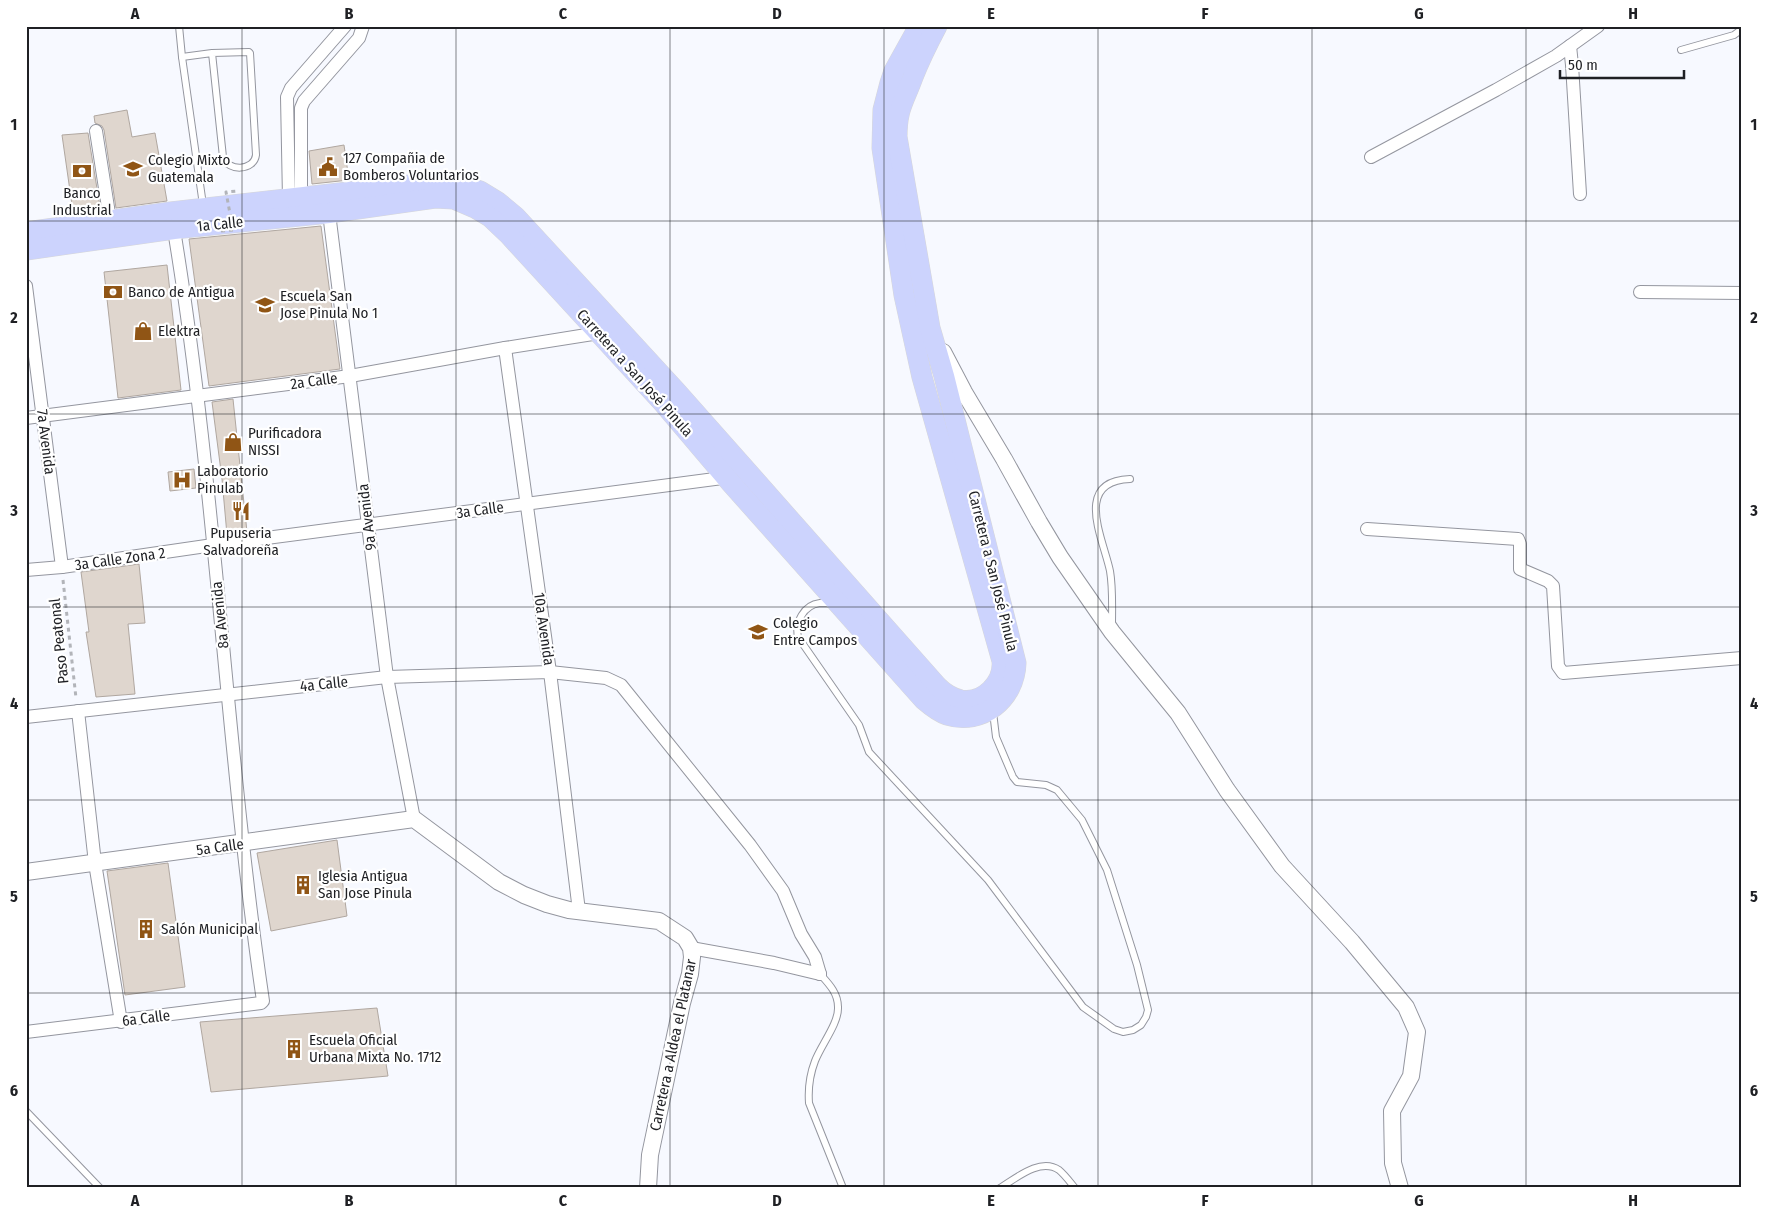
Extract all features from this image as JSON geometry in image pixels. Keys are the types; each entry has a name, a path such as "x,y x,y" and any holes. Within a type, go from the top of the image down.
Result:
{"main road":[{"name":"Carretera a San José Pinula","path":"412,193 442,182 462,184 486,194 504,207 529,231 676,391 936,686 957,698 967,700 983,696 994,687 1000,675 1002,661 922,377 904,295 882,148 883,110 890,84 918,26"},
{"name":"Carretera a San José Pinula","path":"412,193 435,198 450,198 467,204 482,212 509,234 663,403 924,700 938,711 951,716 965,718 980,715 1003,699 1015,677 1016,663 944,376 930,328 897,137 898,113 902,101 937,26"},
{"name":"1a Calle","path":"173,220 203,208 295,198 412,193"},
{"name":"1a Calle","path":"26,250 111,229 173,220 329,213 412,193"},
{"name":"1a Calle","path":"26,232 111,229"}],"street":[{"path":"295,198 287,97 291,88 345,26"},
{"path":"295,198 301,108 304,101 359,38 363,26"},
{"path":"1371,157 1556,56 1598,26"},
{"path":"1570,46 1580,194"},
{"path":"96,131 111,229"},
{"name":"9a Avenida","path":"329,213 387,677 414,819"},
{"name":"8a Avenida","path":"173,220 198,397 243,844 263,1001"},
{"name":"7a Avenida","path":"26,286 62,567"},
{"path":"1640,292 1742,293"},
{"path":"930,328 964,392 1039,522 1060,557 1112,632 1178,713 1227,790 1282,866 1352,942 1406,1007 1417,1032 1411,1076 1392,1111 1393,1163 1400,1188"},
{"name":"2a Calle","path":"26,418 350,376 600,333"},
{"name":"10a Avenida","path":"505,348 550,672 579,911"},
{"name":"3a Calle","path":"213,545 727,478 747,472"},
{"path":"1367,529 1518,539 1520,544 1520,569 1548,581 1553,586 1558,666 1563,673 1742,658"},
{"name":"3a Calle Zona 2","path":"26,570 62,567 213,545"},
{"name":"4a Calle","path":"26,718 387,677 550,672 606,678 621,684 750,845 784,891 801,934 814,957 820,974"},
{"path":"78,712 95,863 120,1022"},
{"name":"Carretera a Aldea el Platanar","path":"414,819 499,882 524,895 547,904 579,911 659,921 685,938 691,948 690,974 680,1012 650,1155 648,1188"},
{"name":"5a Calle","path":"26,872 243,844 414,819"},
{"path":"691,948 774,963 820,974"},
{"name":"6a Calle","path":"26,1032 120,1022 261,1003 263,1001"}],"lane":[{"path":"179,26 203,208"},
{"path":"1681,50 1734,35 1742,29"},
{"path":"182,57 212,53 249,52 251,55 256,155 255,160 251,164 242,167 229,166 222,157 212,53"},
{"path":"1112,632 1110,574 1097,522 1095,502 1101,490 1110,482 1130,480"},
{"path":"839,604 819,603 806,610 799,619 796,629 798,637 860,725 869,752 988,880 1083,1007 1114,1029 1124,1032 1133,1030 1146,1018 1148,1010 1137,965 1107,870 1082,820 1056,790 1046,785 1017,782 1013,777 996,737 992,708"},
{"path":"820,974 833,988 838,1008 815,1060 808,1089 809,1103 843,1188"},
{"path":"26,1112 100,1188"},
{"path":"1000,1188 1032,1169 1047,1166 1059,1171 1076,1188"}],"path":[{"path":"221,231 233,230 226,192 237,191"},
{"name":"Paso Peatonal","path":"62,567 78,712"}],"building":[{"name":"Colegio Mixto Guatemala","path":"127,110 132,137 155,133 167,201 116,208 104,130 102,126 95,123 94,116"},
{"name":"Banco Industrial","path":"88,133 100,207 73,212 62,135"},
{"name":"127 Compañia de Bomberos Voluntarios","path":"344,145 349,180 312,184 309,151"},
{"name":"Escuela San Jose Pinula No 1","path":"321,226 340,369 209,386 189,239"},
{"name":"Elektra","path":"167,265 181,390 118,398 104,272"},
{"path":"233,399 247,532 227,535 212,402"},
{"name":"Laboratorio Pinulab","path":"194,469 196,488 170,491 168,472"},
{"path":"139,564 145,623 128,624 135,694 96,697 86,632 89,632 81,572"},
{"name":"Iglesia Antigua San Jose Pinula","path":"337,840 347,916 271,931 257,853"},
{"name":"Salón Municipal","path":"168,863 185,987 125,995 107,871"},
{"name":"Escuela Oficial Urbana Mixta No. 1712","path":"377,1008 388,1076 211,1092 200,1022"}],"place":[{"name":"127 Compañia de Bomberos Voluntarios","path":"328,167"},
{"name":"Colegio Mixto Guatemala","path":"133,169"},
{"name":"Banco Industrial","path":"82,171"},
{"name":"Banco de Antigua","path":"113,292"},
{"name":"Escuela San Jose Pinula No 1","path":"265,305"},
{"name":"Elektra","path":"143,331"},
{"name":"Purificadora NISSI","path":"233,442"},
{"name":"Laboratorio Pinulab","path":"182,480"},
{"name":"Pupuseria Salvadoreña","path":"241,511"},
{"name":"Colegio Entre Campos","path":"758,632"},
{"name":"Iglesia Antigua San Jose Pinula","path":"303,885"},
{"name":"Salón Municipal","path":"146,929"},
{"name":"Escuela Oficial Urbana Mixta No. 1712","path":"294,1049"}]}
